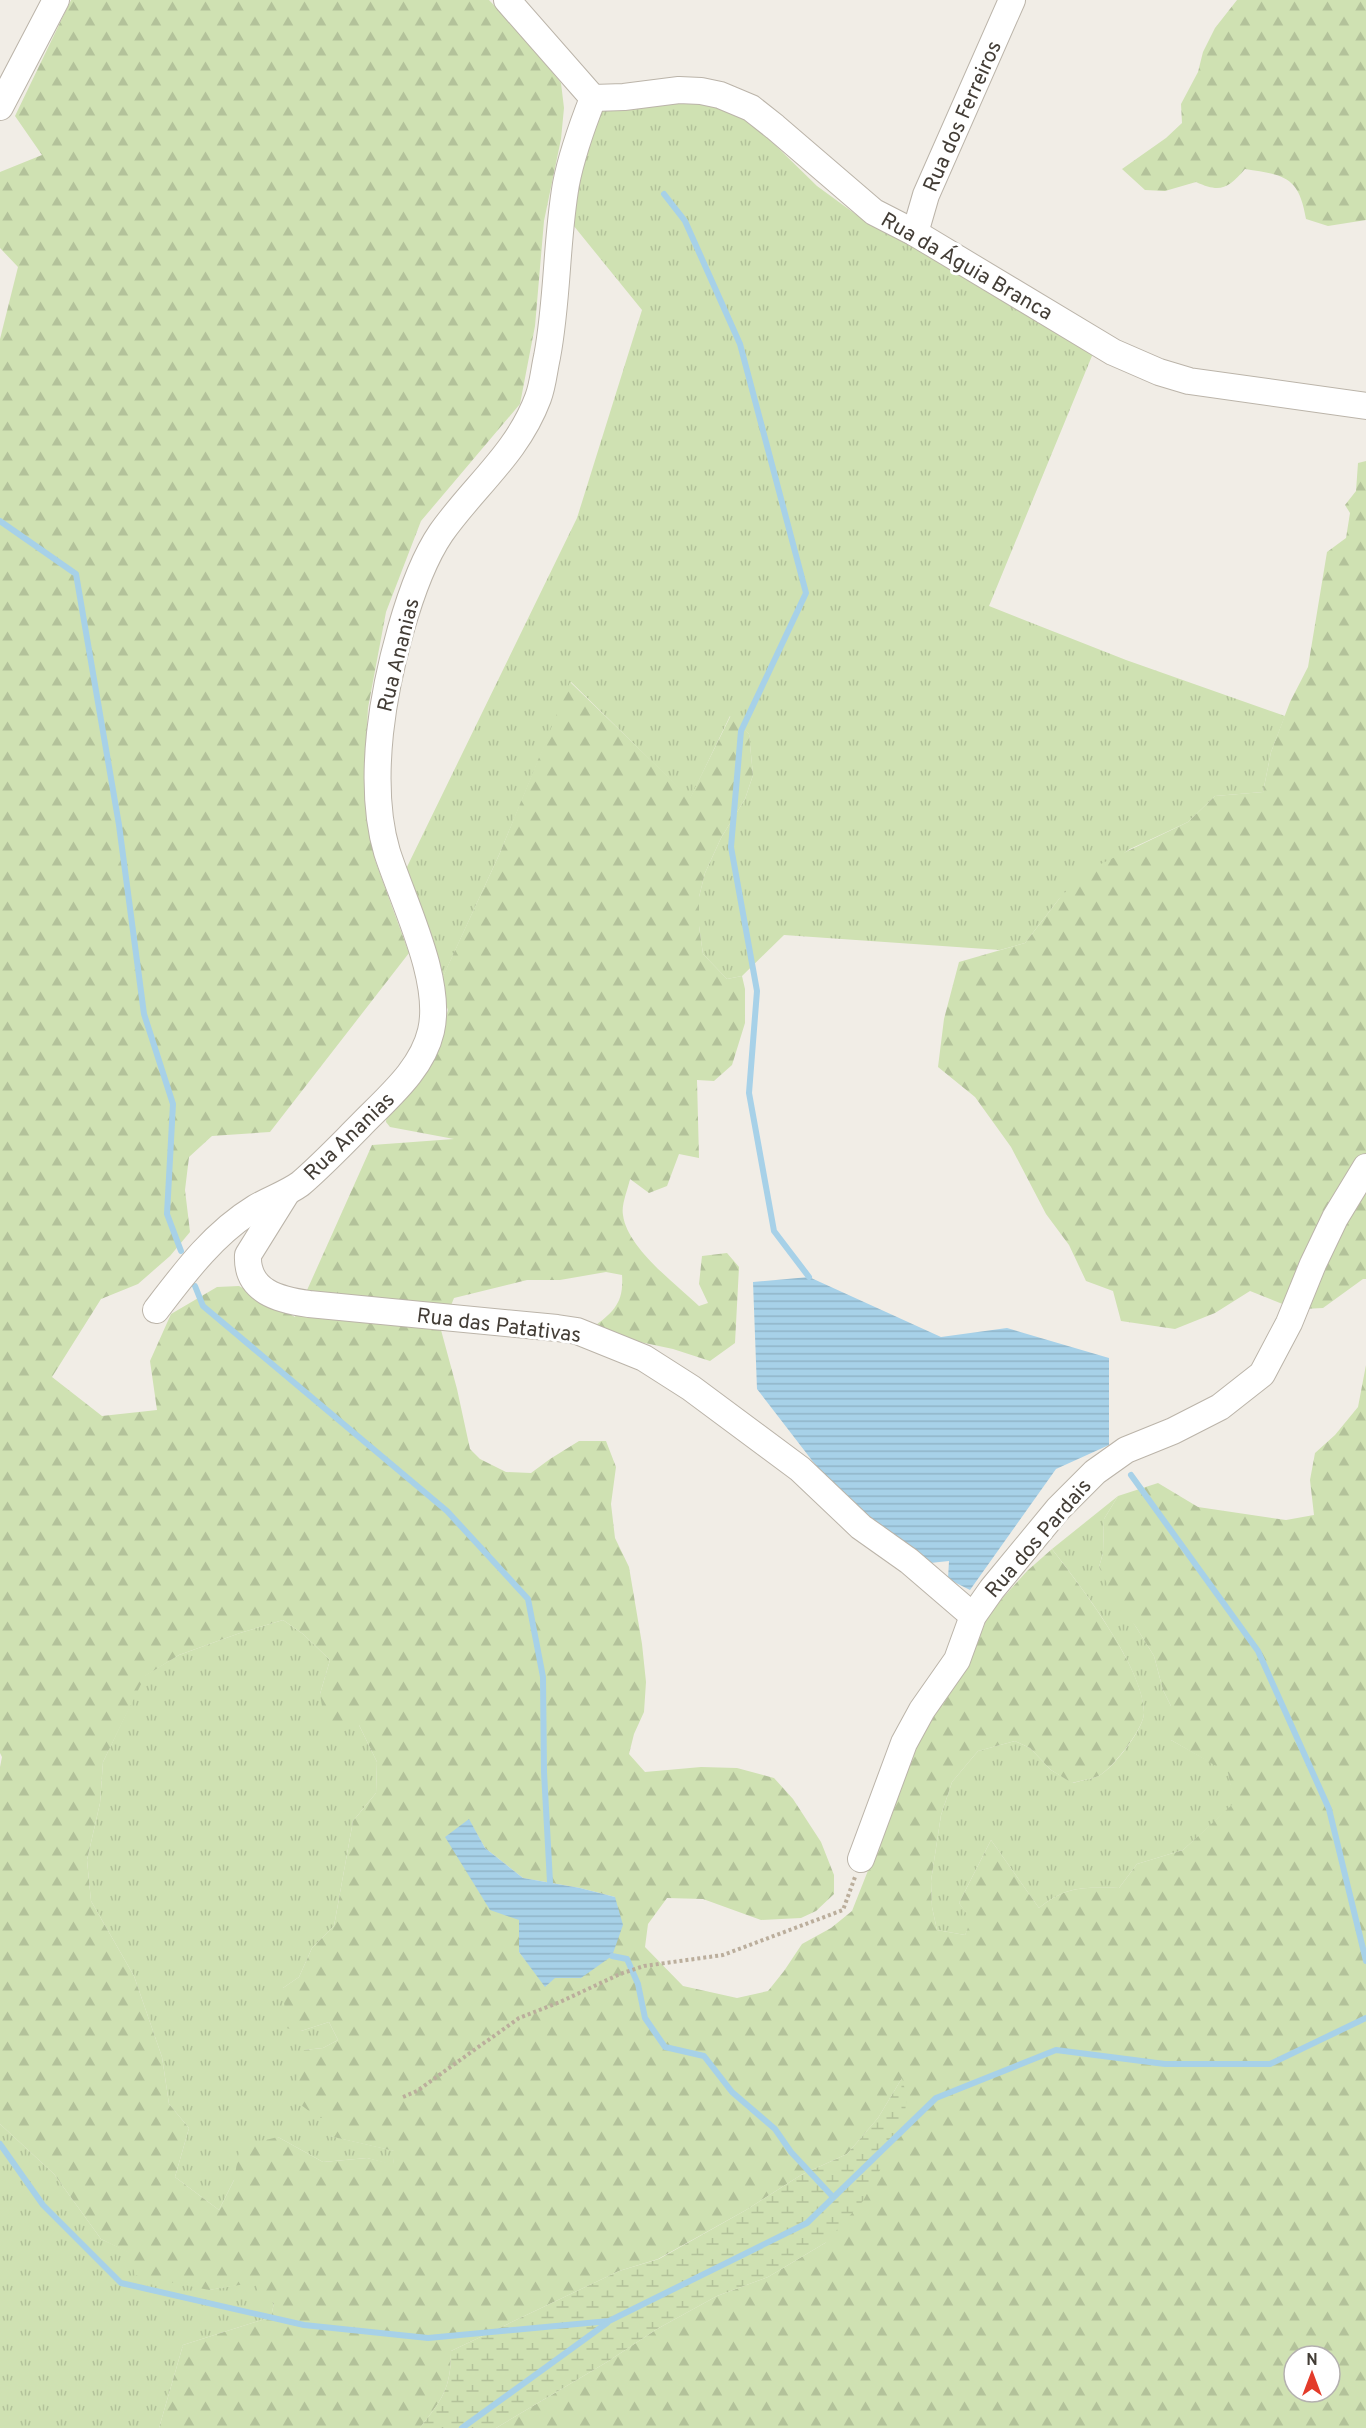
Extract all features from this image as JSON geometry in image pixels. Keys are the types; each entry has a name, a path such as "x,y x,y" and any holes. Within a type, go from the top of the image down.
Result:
{"street":[{"path":"0,107 57,0"},
{"path":"507,0 593,98"},
{"name":"Rua dos Ferreiros","path":"915,233 926,195 1012,0"},
{"name":"Rua da Águia Branca","path":"593,98 624,97 679,90 720,95 751,108 803,149 874,212 915,233 1113,352 1159,372 1189,381 1366,406"},
{"name":"Rua Ananias","path":"156,1310 215,1239 257,1207 286,1194 315,1171 392,1094 410,1072 431,1034 434,1017 430,979 387,850 378,801 380,736 387,685 402,629 430,552 441,533 498,465 527,425 540,393 556,295 566,186 574,147 593,98"},
{"name":"Rua dos Pardais","path":"861,1859 904,1743 922,1710 957,1660 973,1616 1016,1558 1058,1509 1095,1472 1126,1450 1173,1431 1220,1407 1262,1374 1289,1323 1335,1218 1366,1167"},
{"name":"Rua das Patativas","path":"286,1194 248,1255 251,1275 267,1293 283,1300 309,1304 577,1331 644,1358 691,1388 791,1462 861,1527 909,1562 973,1616"}],"path":[{"path":"403,2097 417,2091 519,2018 620,1974 644,1966 723,1955 843,1910 861,1859"}],"green space":[{"path":"71,0 489,0 519,31 561,83 564,108 561,139 544,221 535,326 520,404 421,521 386,612 368,708 364,788 375,860 409,953 270,1132 212,1136 189,1157 185,1190 190,1232 170,1256 138,1284 101,1299 52,1377 102,1416 157,1410 150,1361 171,1314 217,1287 239,1286 295,1317 372,1145 454,1139 390,1127 386,1122 387,1110 439,1039 448,1010 439,985 499,855 570,682 690,798 731,715 749,734 753,775 745,799 721,838 705,873 699,897 699,926 703,954 727,979 742,976 745,989 745,1023 732,1065 714,1081 697,1080 699,1158 679,1154 667,1186 649,1193 630,1179 623,1215 633,1240 643,1252 699,1306 708,1303 699,1284 702,1256 727,1253 739,1267 735,1343 710,1361 673,1349 607,1335 592,1328 616,1306 621,1293 622,1275 606,1272 560,1280 527,1280 454,1298 441,1330 470,1449 480,1459 506,1472 531,1473 579,1441 606,1441 616,1467 611,1504 615,1538 629,1567 646,1682 644,1712 634,1734 629,1754 645,1772 701,1767 737,1768 774,1778 793,1799 821,1842 834,1875 834,1894 816,1911 801,1918 761,1920 703,1899 667,1898 648,1924 645,1947 683,1986 737,1998 768,1991 802,1944 831,1928 852,1911 924,1729 969,1661 990,1612 1027,1571 1052,1549 1109,1628 1122,1651 1134,1674 1141,1695 1143,1720 1128,1745 1103,1773 1097,1777 1072,1783 1051,1770 1030,1748 1015,1741 978,1751 952,1782 941,1815 931,1881 932,1907 937,1930 965,1935 971,1920 959,1903 991,1840 1039,1908 1059,1895 1077,1889 1119,1888 1137,1864 1183,1850 1234,1803 1228,1773 1171,1740 1171,1706 1163,1690 1154,1656 1112,1594 1099,1567 1103,1553 1104,1519 1118,1496 1158,1483 1198,1507 1286,1520 1314,1515 1310,1480 1315,1453 1335,1435 1358,1407 1366,1365 1366,2428 496,2428 607,2362 657,2329 717,2296 768,2277 825,2243 902,2078 878,2118 847,2154 801,2175 746,2210 658,2259 619,2271 451,2351 451,2364 444,2393 420,2428 159,2428 183,2345 271,2317 274,2303 257,2294 258,2282 209,2290 135,2275 129,2253 101,2239 54,2174 0,2124 0,1767 2,1757 0,1753 0,339 18,267 0,248 0,172 42,155 15,116","holes":["283,1620 303,1634 330,1660 320,1694 325,1724 359,1725 377,1762 376,1793 353,1821 334,1926 312,1948 299,1977 283,1988 286,2028 301,2031 329,2022 338,2040 323,2048 304,2050 297,2075 296,2101 318,2118 342,2118 329,2136 394,2151 393,2164 367,2158 323,2162 278,2137 240,2146 234,2180 219,2210 175,2177 189,2128 169,2104 162,2057 134,1976 91,1901 87,1860 100,1803 103,1762 145,1676 179,1655","469,1820 485,1848 523,1878 615,1897 581,1978 554,1978 546,1986 519,1952 519,1920"]},
{"path":"1237,0 1366,0 1366,220 1328,226 1306,219 1299,194 1294,186 1288,180 1270,173 1245,169 1234,181 1223,187 1211,187 1196,182 1165,191 1145,190 1122,169 1166,138 1182,123 1181,104 1198,72 1203,52 1215,28"},
{"path":"688,98 731,108 769,139 817,186 858,216 919,246 1094,351 989,606 1126,660 1285,716 1271,752 1263,792 1215,796 1188,822 1130,849 1059,899 1025,943 1000,950 784,935 742,976 727,979 703,954 699,926 699,897 705,873 721,838 745,799 753,775 749,734 730,716 690,799 571,682 499,855 442,979 405,871 577,518 642,310 569,220 593,117 604,107"},
{"path":"1366,461 1366,1159 1285,1305 1250,1291 1215,1313 1175,1329 1121,1321 1113,1291 1086,1281 1069,1245 1046,1214 1011,1147 975,1097 938,1067 944,1019 959,962 1025,943 1059,899 1084,872 1188,822 1215,796 1263,792 1271,752 1290,702 1308,667 1327,552 1346,538 1350,513 1345,505 1356,491 1358,463"},
{"path":"1366,1178 1366,1279 1323,1308 1303,1309"},
{"path":"1118,1496 1104,1519 1103,1553 1099,1567 1154,1656 1163,1690 1171,1706 1171,1740 1228,1772 1235,1803 1183,1850 1137,1864 1119,1888 1077,1889 1059,1895 1039,1908 991,1840 959,1903 972,1920 965,1935 937,1930 932,1907 931,1881 941,1815 952,1782 978,1751 1015,1741 1030,1748 1051,1770 1073,1783 1097,1777 1108,1768 1122,1754 1143,1720 1141,1695 1134,1673 1093,1605 1052,1549"},
{"path":"283,1620 303,1634 330,1660 320,1694 359,1725 377,1762 376,1793 353,1821 334,1926 312,1948 299,1977 283,1988 301,2031 329,2022 338,2040 323,2048 304,2050 343,2118 330,2136 395,2151 393,2165 367,2158 323,2162 278,2137 234,2180 219,2210 175,2177 189,2128 169,2104 162,2057 134,1976 91,1901 87,1860 100,1803 103,1762 144,1676 179,1655"},
{"path":"902,2078 907,2098 902,2130 863,2201 825,2243 768,2277 717,2296 657,2329 607,2362 496,2428 420,2428 444,2393 451,2364 451,2351 619,2271 659,2259 746,2210 801,2175 847,2154 878,2118"},
{"path":"0,2124 54,2174 101,2239 209,2290 258,2281 274,2303 271,2317 183,2345 159,2428 0,2428"}],"water":[{"path":"809,1277 941,1337 1007,1328 1109,1358 1109,1445 1056,1469 970,1590 948,1579 949,1561 920,1564 861,1524 757,1389 753,1282"},
{"path":"469,1819 485,1848 523,1878 615,1897 623,1925 612,1956 581,1978 555,1978 545,1987 519,1952 519,1920 490,1910 445,1837"}],"waterway":[{"path":"664,194 685,221 740,344 806,593 741,731 731,847 757,991 749,1093 774,1231 809,1277"},
{"path":"0,521 76,574 119,825 144,1014 173,1104 167,1214 181,1251"},
{"path":"195,1286 203,1306 447,1511 528,1599 543,1677 544,1772 550,1882"},
{"path":"1131,1475 1258,1651 1329,1809 1366,1961"},
{"path":"612,1956 627,1959 638,1984 645,2018 665,2047 704,2056 732,2092 775,2129 791,2152 833,2197"},
{"path":"0,2144 43,2205 121,2283 304,2325 428,2338 609,2321 807,2223 936,2098 1056,2050 1165,2064 1270,2064 1366,2018"},
{"path":"462,2428 607,2323"}]}
